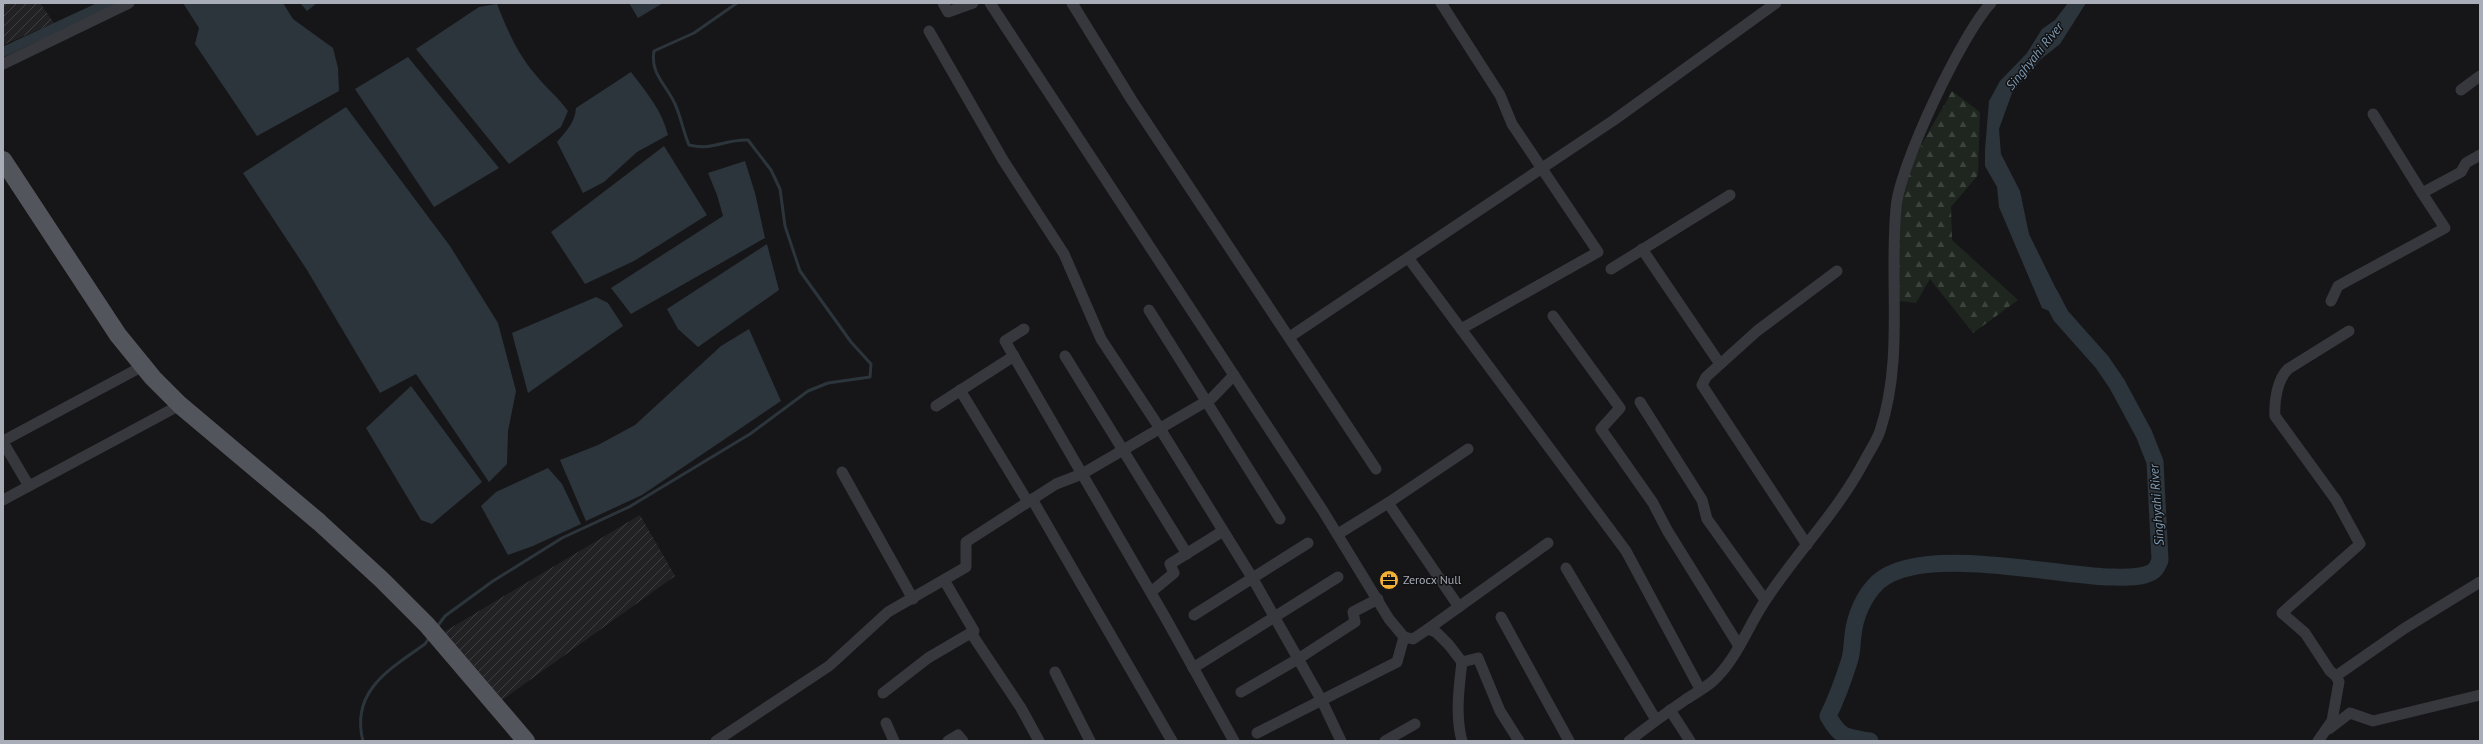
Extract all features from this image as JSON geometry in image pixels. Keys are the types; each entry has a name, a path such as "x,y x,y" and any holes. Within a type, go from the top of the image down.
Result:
{"main road":[{"path":"3,160 118,335 143,366 180,405 319,522 382,580 427,625 526,741"}],"street":[{"path":"3,64 129,3"},
{"path":"943,3 948,12 973,3"},
{"path":"990,3 1338,534 1389,619 1404,637 1413,638 1428,629 1548,543"},
{"path":"1072,3 1130,99 1376,469"},
{"path":"1441,3 1500,95 1512,124 1598,252 1461,329"},
{"path":"1294,334 1541,169 1776,3"},
{"path":"1629,741 1670,710 1713,681 1739,646 1765,600 1824,525 1855,478 1880,432 1892,380 1896,339 1893,268 1896,206 1906,167 1960,50 1980,15 1991,3"},
{"path":"929,31 1003,160 1064,254 1100,339 1160,427 1253,579 1322,700 1341,741"},
{"path":"2461,90 2480,76"},
{"path":"2332,300 2338,286 2445,228 2373,114"},
{"path":"2422,193 2461,172 2466,163 2480,154"},
{"path":"1611,269 1730,195"},
{"path":"1642,249 1720,364"},
{"path":"1409,258 1626,551 1700,689"},
{"path":"1807,545 1702,385 1706,376 1757,331 1837,271"},
{"path":"1149,310 1280,519"},
{"path":"1553,316 1620,408 1601,428 1653,503 1667,530 1739,646"},
{"path":"1024,329 1005,341 1151,592 1234,741"},
{"path":"2318,741 2328,729 2332,721 2339,682 2305,633 2282,613 2360,544 2336,500 2275,416 2274,406 2282,375 2288,369 2349,331"},
{"path":"936,406 1014,356"},
{"path":"1065,356 1187,554"},
{"path":"29,486 3,442 143,366"},
{"path":"716,741 806,683 849,650 888,612 913,599 966,567 966,542 1056,484 1082,474 1160,427 1206,402 1234,375"},
{"path":"960,390 1030,501 1172,741"},
{"path":"1640,402 1702,500 1707,519 1765,600"},
{"path":"3,500 180,405"},
{"path":"1338,534 1388,503 1468,449"},
{"path":"842,472 913,599"},
{"path":"1388,503 1458,607"},
{"path":"1151,592 1174,573 1170,564 1223,531"},
{"path":"1194,615 1308,544"},
{"path":"1566,568 1656,720"},
{"path":"1194,668 1275,619 1338,577"},
{"path":"882,693 928,658 974,631 944,580"},
{"path":"2336,676 2405,628 2480,582"},
{"path":"1241,692 1298,660 1355,622 1353,612 1378,599"},
{"path":"1501,617 1569,741"},
{"path":"1428,629 1436,632 1445,640 1462,662 1459,688 1458,730 1462,741"},
{"path":"971,633 1021,708 1039,741"},
{"path":"1257,733 1397,662 1404,637"},
{"path":"1462,662 1478,658 1500,711 1519,741"},
{"path":"1055,672 1090,741"},
{"path":"2328,729 2350,713 2373,721 2480,695"},
{"path":"1670,710 1690,741"},
{"path":"886,723 894,741"},
{"path":"1385,741 1415,724"},
{"path":"948,741 958,735 963,741"}],"shaded area":[{"path":"3,3 40,3 54,23 3,45"},
{"path":"640,515 675,576 502,700 444,632"}],"green space":[{"path":"1952,91 1980,112 1978,175 1951,207 1952,240 2018,300 1973,333 1930,279 1916,303 1899,301 1898,231 1906,179 1921,145"}],"water":[{"path":"183,3 283,3 293,19 333,48 338,68 339,91 257,136 195,44 199,28"},
{"path":"300,3 317,3 307,11"},
{"path":"629,3 663,3 638,18"},
{"path":"2068,3 2086,3 2060,44 2041,59 2012,93 1999,129 2001,154 2020,191 2029,234 2062,301 2061,316 2042,308 1999,207 1997,187 1985,166 1985,150 1989,101 2000,81 2027,53 2042,29 2055,20"},
{"path":"497,4 509,32 523,58 539,79 568,111 561,127 509,164 416,49 479,7"},
{"path":"408,57 499,168 434,207 355,89"},
{"path":"631,72 658,109 668,135 637,152 604,182 583,193 557,142 572,122 576,108"},
{"path":"346,107 450,246 498,323 516,391 508,431 507,464 489,482 416,374 380,393 307,270 243,173"},
{"path":"664,146 707,215 634,261 585,284 551,232"},
{"path":"745,161 755,193 765,238 631,314 611,288 723,216 717,195 708,173"},
{"path":"767,244 779,290 698,347 678,329 667,309"},
{"path":"596,297 608,303 623,326 528,393 512,333"},
{"path":"749,329 781,401 642,495 586,521 560,460 598,445 635,425 721,346"},
{"path":"411,386 482,482 432,524 421,520 366,428"},
{"path":"548,468 562,484 581,524 533,546 508,555 481,506 496,492"}],"waterway":[{"path":"3,52 109,3"},
{"path":"436,628 445,616 493,581 562,538 629,507 750,434 808,391 828,383 870,377 871,364 851,342 800,271 785,226 780,189 771,170 748,140 732,141 705,147 689,145 675,104 654,66 654,51 694,33 737,3"},
{"name":"Singhyahi River","path":"1870,741 1845,736 1837,729 1828,716 1850,659 1854,628 1858,613 1864,599 1878,582 1898,571 1924,565 1954,563 1988,564 2107,577 2142,576 2155,570 2159,564 2155,462 2144,434 2117,384 2102,362 2061,316 2050,295"},
{"path":"363,741 360,724 362,708 368,695 376,683 387,672 425,644 430,637"}],"place":[{"name":"Zerocx Null","path":"1389,580"}]}
